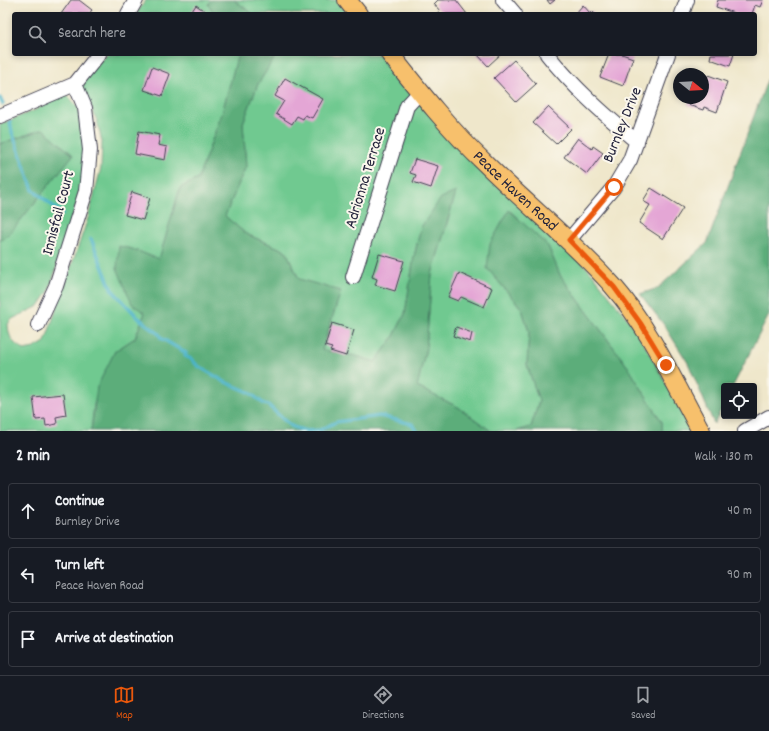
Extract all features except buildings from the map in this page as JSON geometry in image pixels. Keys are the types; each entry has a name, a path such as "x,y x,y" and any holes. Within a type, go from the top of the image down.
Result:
{"main road":[{"path":"347,0 356,12"},
{"name":"Peace Haven Road","path":"392,56 420,92 484,163 569,240 614,287 641,324 666,365 700,431"}],"street":[{"path":"129,12 136,0"},
{"path":"504,0 513,12"},
{"path":"683,12 687,0"},
{"path":"0,116 75,84 97,56"},
{"path":"549,56 558,68 608,118 637,142"},
{"name":"Burnley Drive","path":"569,240 614,187 630,160 667,56"},
{"name":"Innisfail Court","path":"38,325 56,286 86,191 90,150 85,108 75,84"},
{"name":"Adrionna Terrace","path":"353,277 407,106 420,92"},
{"path":"745,431 769,417"}],"green space":[{"path":"146,0 212,0 208,4 214,12 137,12"},
{"path":"212,0 234,0 250,12 214,12 208,4"},
{"path":"234,0 337,0 346,12 250,12"},
{"path":"104,56 237,56 222,113 198,179 180,188 159,260 132,249 119,247 145,313 135,338 115,351 94,404 91,431 0,431 0,241 11,232 73,155 43,129 0,144 0,124 33,111 66,94 78,107 85,127 85,177 49,291 39,306 12,319 8,324 10,337 24,350 34,348 45,342 88,218 101,168 102,142 97,121 87,97 82,91 82,81"},
{"path":"237,56 276,56 258,84 243,123 246,166 225,216 246,234 286,251 299,279 341,291 322,350 356,356 375,362 393,338 405,314 414,257 421,227 441,198 456,192 432,274 426,348 417,387 458,407 491,431 91,431 97,387 115,351 135,338 145,313 132,304 117,268 119,246 159,259 180,188 198,179 222,113"},
{"path":"276,56 384,56 592,273 631,323 648,350 692,431 662,431 662,422 628,367 560,275 548,246 487,268 522,309 529,332 527,365 539,401 531,427 517,431 491,431 458,407 417,387 426,348 432,274 456,192 421,227 414,257 405,314 393,338 375,362 356,356 322,350 340,292 299,279 286,251 246,234 225,216 246,166 243,123 258,84"},
{"path":"769,75 769,315 735,383 721,383 721,410 714,424 688,363 664,325 640,294 658,288 707,243"},
{"path":"43,129 73,155 11,232 0,241 0,144"},
{"path":"509,210 548,246 560,275 628,367 662,422 662,431 517,431 531,427 539,401 527,365 529,332 522,309 487,268 490,244"}],"waterway":[{"path":"0,98 3,104"},
{"path":"10,121 12,132 33,190 63,214"},
{"path":"91,239 112,290 136,316 159,334 161,338 186,353 185,356 191,359 198,366 225,382 249,392 264,404 268,405 293,427 306,431 320,430 336,422 380,416 412,424 417,431"}],"route":[{"path":"614,187 569,240 614,287 641,324 666,365"}]}
